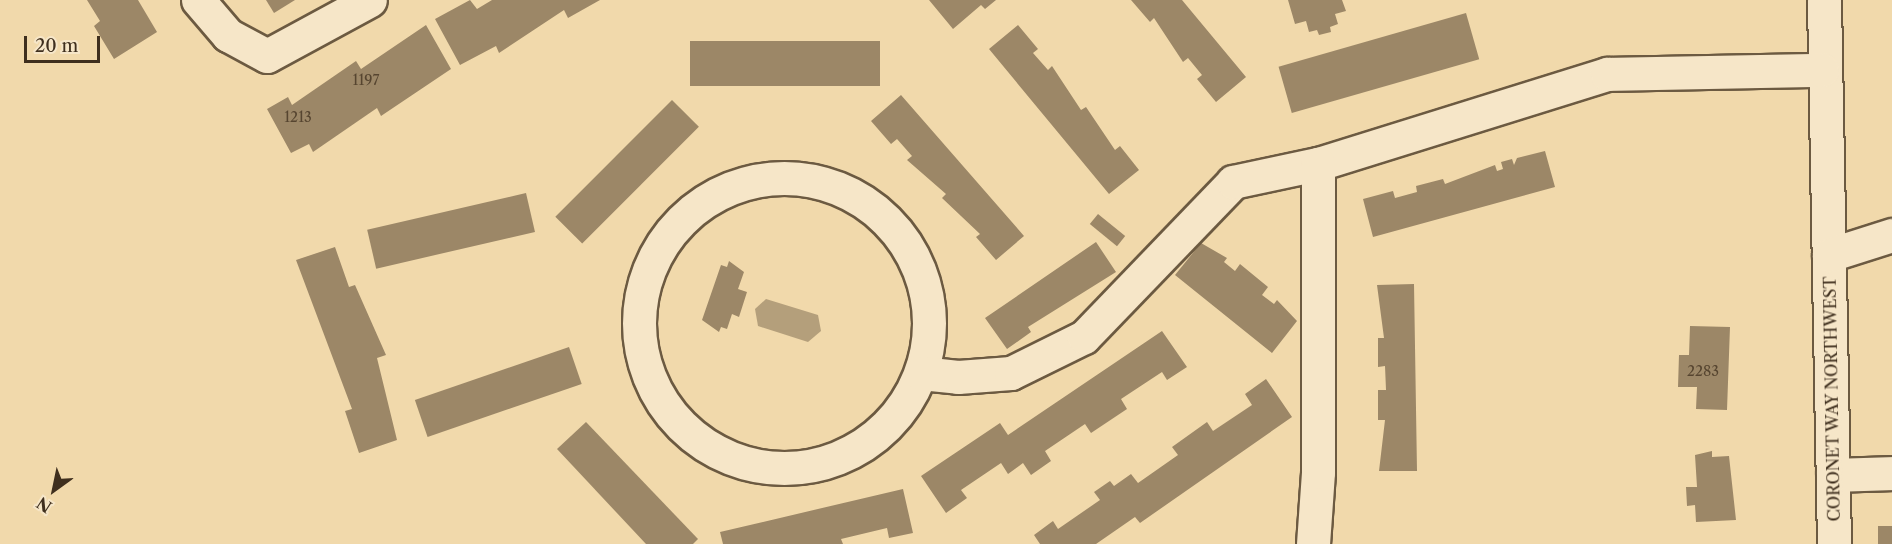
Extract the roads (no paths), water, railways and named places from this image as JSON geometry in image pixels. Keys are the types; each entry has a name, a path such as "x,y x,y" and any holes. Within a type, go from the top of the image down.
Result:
{"street":[{"path":"198,0 228,35 267,56 370,0"},
{"name":"CORONET WAY NORTHWEST","path":"1824,0 1822,70 1829,255 1834,544"},
{"path":"921,373 958,377 1011,373 1084,337 1233,182 1318,164 1607,74 1822,70"},
{"path":"1313,544 1318,472 1318,164"},
{"path":"785,177 839,188 886,219 918,264 930,318 921,373 891,423 843,456 786,468 729,457 680,424 649,375 639,318 651,262 684,217 730,187 785,177"},
{"name":"CORONET WAY NORTHWEST","path":"1829,255 1892,235"},
{"path":"1833,475 1892,473"}]}
